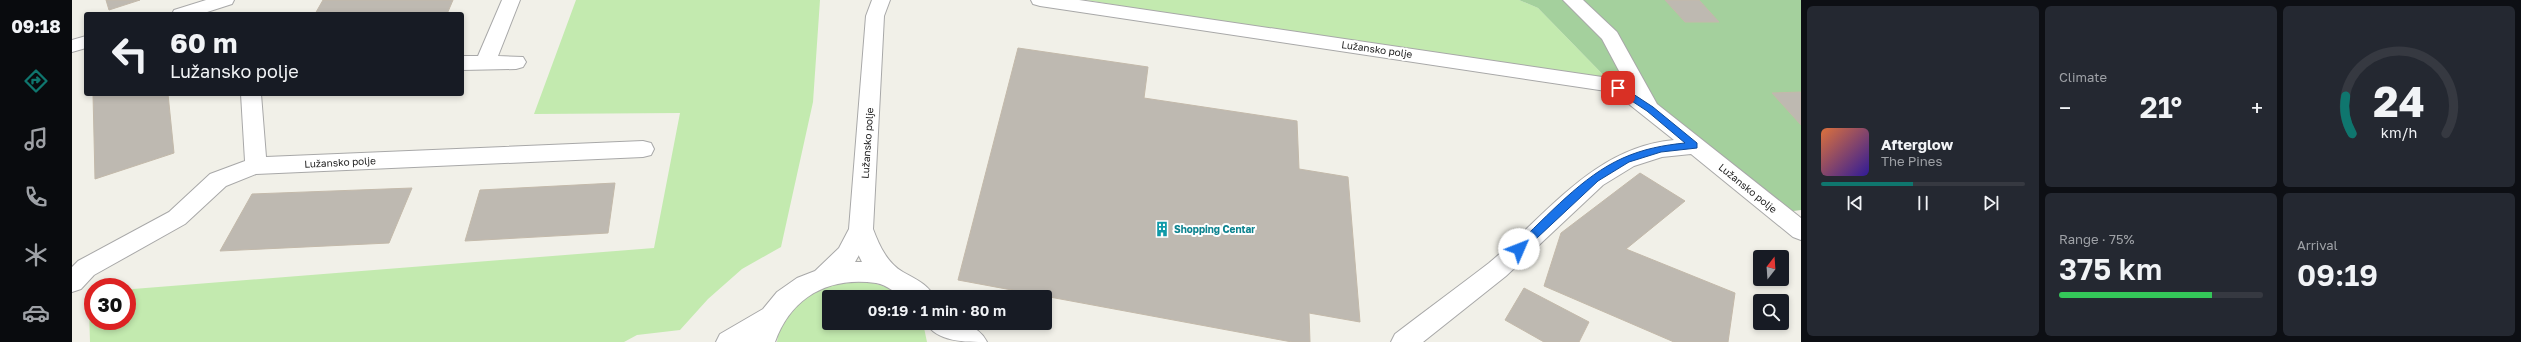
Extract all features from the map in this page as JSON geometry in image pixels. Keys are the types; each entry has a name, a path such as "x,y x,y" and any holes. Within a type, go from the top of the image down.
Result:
{"street":[{"path":"186,12 225,0"},
{"path":"485,63 511,0"},
{"name":"Lužansko polje","path":"881,0 875,16 861,229 871,256 892,277"},
{"name":"Lužansko polje","path":"1040,0 1578,78 1609,85 1627,92 1650,109 1801,231"},
{"path":"1572,0 1610,36 1650,109"},
{"path":"72,46 84,43"},
{"path":"464,63 516,62"},
{"path":"251,96 256,166"},
{"path":"1404,342 1498,269 1594,179 1626,160 1660,149 1694,146"},
{"name":"Lužansko polje","path":"72,282 86,268 177,218 218,180 234,172 256,166 643,148"},
{"path":"729,342 771,317 793,292 823,277 847,255 861,229"},
{"path":"823,277 858,271 892,277 913,290"},
{"path":"762,342 771,317"},
{"path":"940,330 943,342"},
{"path":"952,330 974,342"}],"green space":[{"path":"576,0 820,0 813,102 781,247 742,269 708,299 680,330 637,335 624,342 90,342 90,330 136,330 136,289 654,248 680,113 534,114"},
{"path":"1086,0 1519,0 1538,8 1615,87"},
{"path":"1519,0 1801,0 1801,210 1793,211 1615,87 1538,8"},
{"path":"852,280 879,285 892,290 822,290 822,330 924,330 927,342 777,342 780,328 794,307 814,292"}],"building":[{"path":"106,0 140,0 109,10"},
{"path":"323,0 453,0 448,12 316,12"},
{"path":"1665,0 1699,0 1719,22 1685,22"},
{"name":"Shopping Centar","path":"1018,48 1148,67 1144,98 1297,121 1299,169 1348,177 1360,322 1309,313 1310,342 1292,342 1052,297 1052,290 1012,290 958,280"},
{"path":"1801,92 1801,125 1772,93"},
{"path":"93,96 168,96 174,153 95,179"},
{"path":"1640,173 1685,201 1626,249 1735,293 1728,342 1674,342 1544,286 1561,233"},
{"path":"615,183 608,233 465,241 480,190"},
{"path":"412,188 389,243 220,251 252,194"},
{"path":"1524,288 1589,322 1579,342 1544,342 1505,320"}],"place":[{"name":"Shopping Centar","path":"1162,229"}],"route":[{"path":"1519,249 1594,179 1626,160 1660,149 1694,146 1650,109 1627,92 1618,88"}]}
